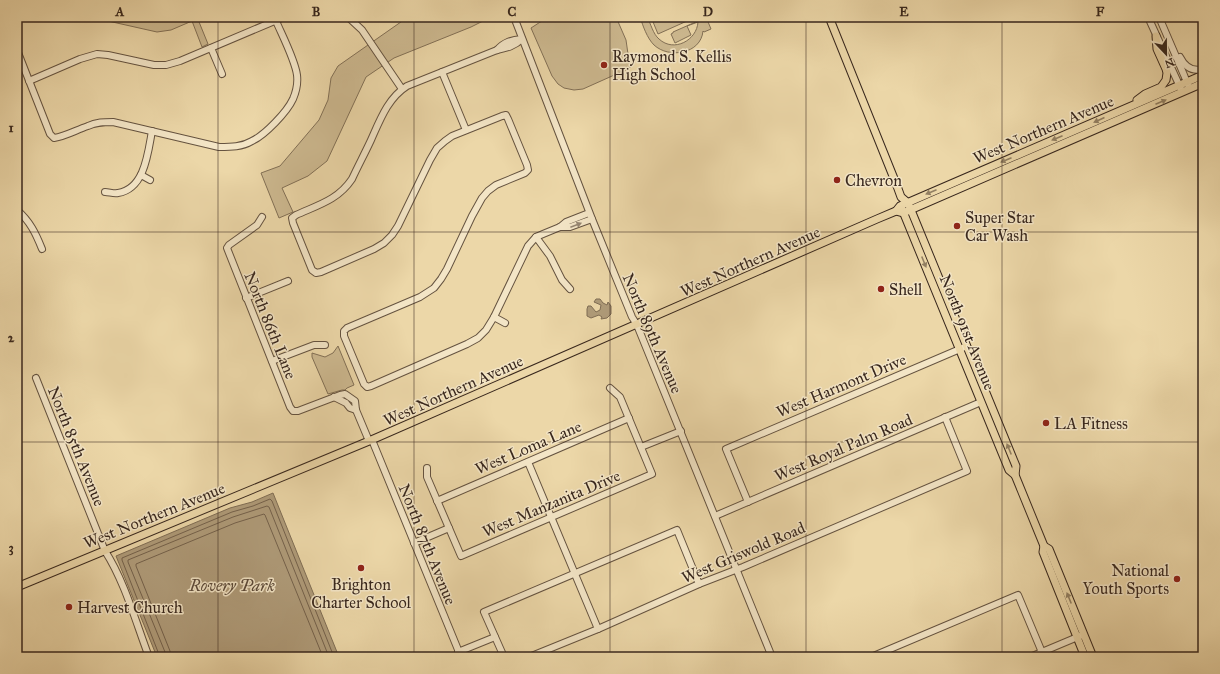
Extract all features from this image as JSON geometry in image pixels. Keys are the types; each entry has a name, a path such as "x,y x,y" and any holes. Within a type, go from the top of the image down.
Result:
{"main road":[{"name":"North 91st Avenue","path":"829,17 901,196 909,206 954,313 963,347 981,402 1009,470 1015,474"},
{"path":"1125,108 1145,94 1161,87 1165,83 1167,73 1157,49 1156,36"},
{"name":"West Northern Avenue","path":"17,587 371,441 900,210 1125,108 1203,75"},
{"name":"West Northern Avenue","path":"909,206 1045,152 1203,84"},
{"path":"1042,145 1045,152"},
{"name":"North 91st Avenue","path":"901,196 900,210 1003,434 1016,466 1015,474 1044,546 1049,549 1080,636 1085,657"},
{"path":"929,275 932,275 936,279 945,300 954,313"},
{"path":"981,402 987,407 995,424 1003,434"},
{"name":"North 91st Avenue","path":"1080,636 1093,657"}],"street":[{"path":"17,27 19,17"},
{"path":"28,81 97,54 154,65 166,65 180,61 284,17"},
{"path":"348,17 366,35 402,89"},
{"name":"North 89th Avenue","path":"514,17 590,216 681,431 772,657"},
{"path":"1148,17 1179,85 1186,91"},
{"path":"1159,17 1187,82 1186,91"},
{"path":"17,50 50,134 54,138 61,137 89,125 113,122 229,147 244,145 259,138 286,109 294,98 297,86 297,75 276,21"},
{"path":"1165,32 1173,41 1183,63 1186,66 1193,70 1203,69"},
{"path":"522,39 516,45 497,50 402,89 394,96 382,115 352,180 348,185 332,199 292,218 312,270 316,273 374,250 384,243 398,226 437,148 452,136 502,116 506,115 511,125 528,170 525,173 496,186 488,191 482,198 442,279 434,288 420,297 347,328 344,331 344,336 364,384 371,386 478,338 486,330 494,317 528,246 536,238 560,227 570,227 590,216"},
{"path":"211,48 222,74"},
{"path":"442,72 466,130"},
{"path":"105,192 117,193 125,191 134,184 141,175 146,162 152,131"},
{"path":"219,146 219,154"},
{"path":"141,175 150,180"},
{"path":"17,210 29,223 37,235 42,249"},
{"name":"North 86th Lane","path":"262,217 257,225 227,248 246,298 290,407 293,411 298,411 334,397"},
{"path":"536,238 550,256 562,280 570,289"},
{"path":"246,298 288,281"},
{"path":"494,317 505,323"},
{"path":"272,361 314,345 325,346"},
{"name":"West Harmont Drive","path":"748,502 726,449 963,347"},
{"name":"North 85th Avenue","path":"36,378 105,551 119,578 149,657"},
{"path":"610,388 620,397 641,447 681,431"},
{"path":"334,397 345,394 350,397 346,403"},
{"path":"334,397 346,403 350,408 356,410"},
{"name":"North 87th Avenue","path":"350,397 355,401 356,410 371,441 460,655"},
{"name":"West Royal Palm Road","path":"715,516 981,402"},
{"name":"West Loma Lane","path":"437,501 629,418"},
{"name":"West Griswold Road","path":"529,657 968,471 945,418"},
{"name":"West Manzanita Drive","path":"449,528 461,556 652,474 641,447"},
{"path":"528,462 598,628"},
{"path":"414,543 449,528 427,477 427,468"},
{"path":"504,657 484,612 677,530 699,584"},
{"path":"871,657 1018,595 1042,655"},
{"path":"1030,657 1042,655 1080,636"},
{"path":"460,655 495,637"}],"shaded area":[{"path":"101,17 197,17 208,44 202,47 192,21 171,30 157,32 108,21"},
{"path":"408,17 491,17 471,27 394,58 366,77 327,161 308,176 282,188 293,212 279,218 261,173 280,166 319,120 328,100 331,78 338,66"},
{"path":"548,17 616,17 626,40 630,68 583,89 574,90 564,88 558,84 552,76 531,28"},
{"path":"640,17 647,17 657,37 665,43 671,45 678,45 689,39 694,34 698,22 687,26 691,35 675,43 671,34 673,32 698,21 697,17 706,17 711,29 704,32 703,31 701,39 697,45 691,49 676,53 668,52 654,45 649,39"},
{"path":"651,17 696,17 658,34"},
{"path":"338,346 354,385 345,390 328,394 312,357 312,353 325,357 333,353"}],"water":[{"path":"596,299 600,299 607,305 608,302 611,306 611,314 607,318 601,319 602,317 599,315 591,318 587,316 588,306 591,306 596,312 600,310 601,305 594,302"},
{"name":"Rovery Park","path":"273,493 339,657 157,657 116,556 230,508 252,502"}],"place":[{"name":"Raymond S. Kellis High School","path":"604,65"},
{"name":"Chevron","path":"837,180"},
{"name":"Super Star Car Wash","path":"957,226"},
{"name":"Shell","path":"881,289"},
{"name":"LA Fitness","path":"1046,423"},
{"name":"Brighton Charter School","path":"361,568"},
{"name":"National Youth Sports","path":"1177,579"},
{"name":"Harvest Church","path":"69,607"}]}
